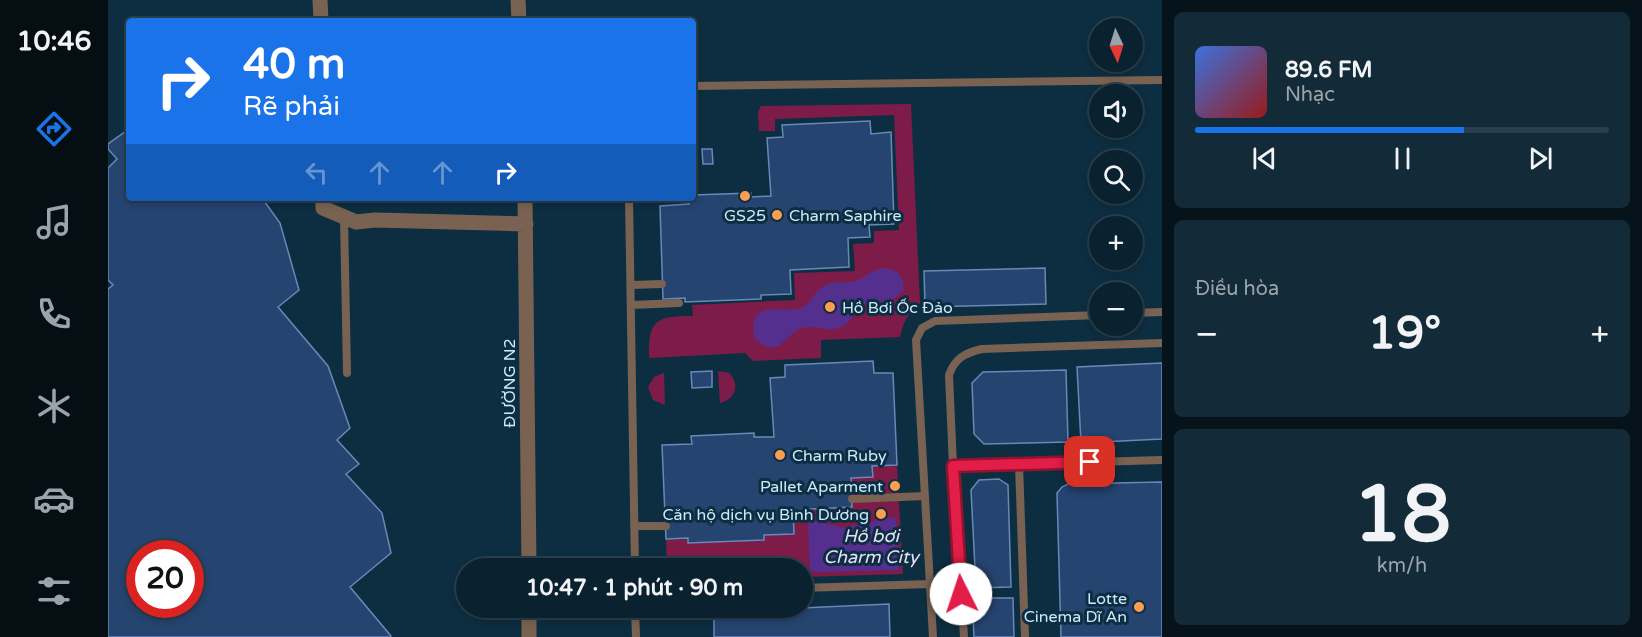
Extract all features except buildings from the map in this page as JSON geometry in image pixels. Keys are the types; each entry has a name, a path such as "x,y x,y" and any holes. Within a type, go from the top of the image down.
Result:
{"street":[{"path":"320,0 321,18"},
{"path":"518,0 519,18"},
{"path":"322,201 323,208 356,222 375,220 526,224"},
{"name":"ĐƯỜNG N2","path":"525,201 529,558"},
{"path":"529,618 529,637"}],"lane":[{"path":"696,86 1162,80"},
{"path":"629,201 635,558"},
{"path":"344,217 347,373"},
{"path":"631,285 663,284"},
{"path":"631,305 679,303"},
{"path":"1143,313 1162,312"},
{"path":"933,637 916,340 922,328 935,321 1089,315"},
{"path":"964,637 949,375 953,363 965,353 982,349 1162,343"},
{"path":"953,466 1162,460"},
{"path":"1019,464 1024,637"},
{"path":"852,499 925,496"},
{"path":"634,526 666,526"},
{"path":"813,588 930,584"},
{"path":"635,618 636,637"}],"shaded area":[{"path":"911,104 920,304 907,318 900,337 821,340 821,358 753,361 745,353 649,358 650,335 657,323 663,319 693,316 692,305 795,300 794,273 855,271 853,244 874,243 874,231 899,230 894,115 775,119 775,131 759,131 758,112 761,106"},
{"path":"718,371 729,373 735,382 733,395 720,403"},
{"path":"664,373 665,405 653,400 648,387 654,377"},
{"path":"897,465 903,574 813,577 813,558 667,558 666,539 764,540 764,535 793,534 793,510 852,507 851,478 872,477 872,466"}],"water":[{"name":"Hồ Bơi Ốc Đảo","path":"884,268 899,274 903,284 904,289 892,301 862,304 843,326 833,329 802,328 775,347 762,344 754,337 754,324 762,311 803,307 827,285 859,280"},
{"name":"Hồ bơi Charm City","path":"896,517 899,570 813,572 813,558 809,558 808,525 811,520 844,528"}],"place":[{"name":"GS25","path":"745,196"},
{"name":"Charm Saphire","path":"777,215"},
{"name":"Hồ Bơi Ốc Đảo","path":"830,307"},
{"name":"Charm Ruby","path":"780,455"},
{"name":"Pallet Aparment","path":"895,486"},
{"name":"Căn hộ dịch vụ Bình Dương","path":"881,514"},
{"name":"Lotte Cinema Dĩ An","path":"1139,607"}],"route":[{"path":"961,594 953,466 1090,462"}]}
